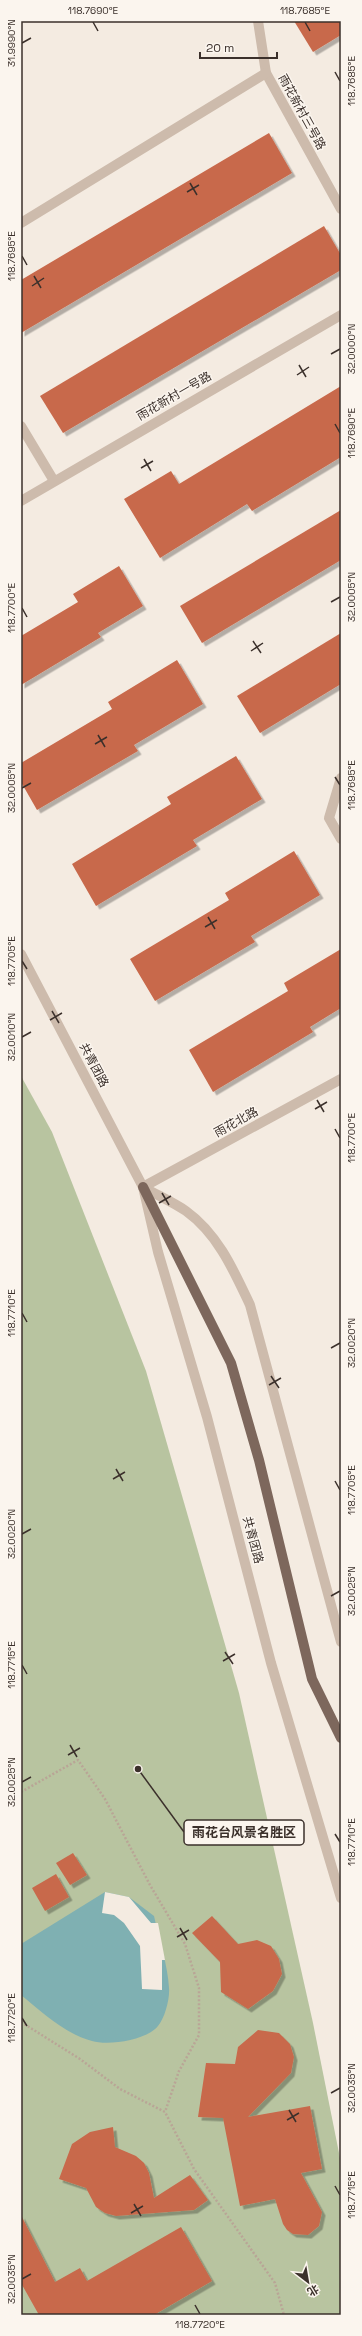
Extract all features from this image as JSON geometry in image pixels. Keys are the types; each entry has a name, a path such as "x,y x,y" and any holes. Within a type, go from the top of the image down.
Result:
{"main road":[{"path":"143,1187 231,1363 259,1460 312,1678 341,1738"}],"street":[{"name":"雨花新村三号路","path":"258,21 266,73 341,209"},
{"path":"21,222 266,73"},
{"name":"雨花新村一号路","path":"21,501 341,315"},
{"path":"21,426 54,481"},
{"path":"341,778 329,818 341,839"},
{"name":"共青团路","path":"21,954 143,1187 158,1252 207,1417 271,1663 341,1898"},
{"name":"雨花北路","path":"143,1187 341,1079"},
{"path":"143,1187 187,1212 213,1236 233,1268 250,1305 341,1642"}],"path":[{"path":"21,1792 78,1760 105,1799 150,1885 185,1944 199,1988 199,2035 179,2071 165,2112"},
{"path":"21,2022 80,2059 120,2089 165,2112 194,2170 275,2282 284,2315"}],"green space":[{"path":"21,1076 52,1132 146,1371 239,1693 313,2023 341,2163 341,2315 21,2315"}],"water":[{"path":"105,1892 129,1897 154,1916 167,1971 169,1992 163,2018 153,2031 127,2041 108,2043 92,2041 72,2033 54,2022 21,1995 21,1944"}],"pier":[{"path":"105,1892 129,1897 151,1923 158,1923 165,1960 162,1960 162,1990 142,1989 140,1946 124,1923 114,1915 102,1913"}],"building":[{"path":"294,21 341,21 341,35 313,52"},
{"path":"269,133 292,173 21,333 21,280"},
{"path":"324,226 341,255 341,270 63,433 40,396"},
{"path":"341,386 341,457 252,511 247,504 160,558 124,499 171,471 179,484"},
{"path":"341,510 341,560 202,643 180,606"},
{"path":"119,566 143,606 98,633 101,637 21,685 21,636 78,602 73,594"},
{"path":"341,633 341,684 260,733 237,696"},
{"path":"177,660 203,704 134,745 138,751 37,810 21,782 21,763 112,709 108,702"},
{"path":"236,756 262,799 193,840 197,846 96,906 72,864 171,804 167,797"},
{"path":"294,851 320,895 251,936 255,942 155,1001 130,959 229,900 225,893"},
{"path":"341,949 341,1008 310,1027 313,1032 213,1092 189,1050 288,991 284,983"},
{"path":"73,1853 87,1875 70,1885 56,1863"},
{"path":"56,1874 69,1897 45,1911 32,1888"},
{"path":"212,1916 238,1944 257,1940 271,1946 279,1959 282,1974 273,1991 248,2009 221,1992 220,1962 192,1933"},
{"path":"258,2030 279,2033 290,2044 294,2057 291,2073 248,2117 310,2106 322,2169 301,2173 322,2212 319,2226 308,2235 293,2234 287,2230 283,2224 275,2199 240,2206 223,2118 198,2117 206,2063 235,2064 238,2047"},
{"path":"113,2127 115,2147 136,2156 144,2163 149,2173 154,2198 190,2175 208,2200 194,2210 116,2216 105,2213 96,2207 86,2188 59,2179 72,2144 90,2132"},
{"path":"21,2215 55,2282 80,2268 87,2281 181,2227 212,2281 154,2315 39,2315 21,2283"}],"place":[{"name":"雨花台风景名胜区","path":"138,1769"}]}
